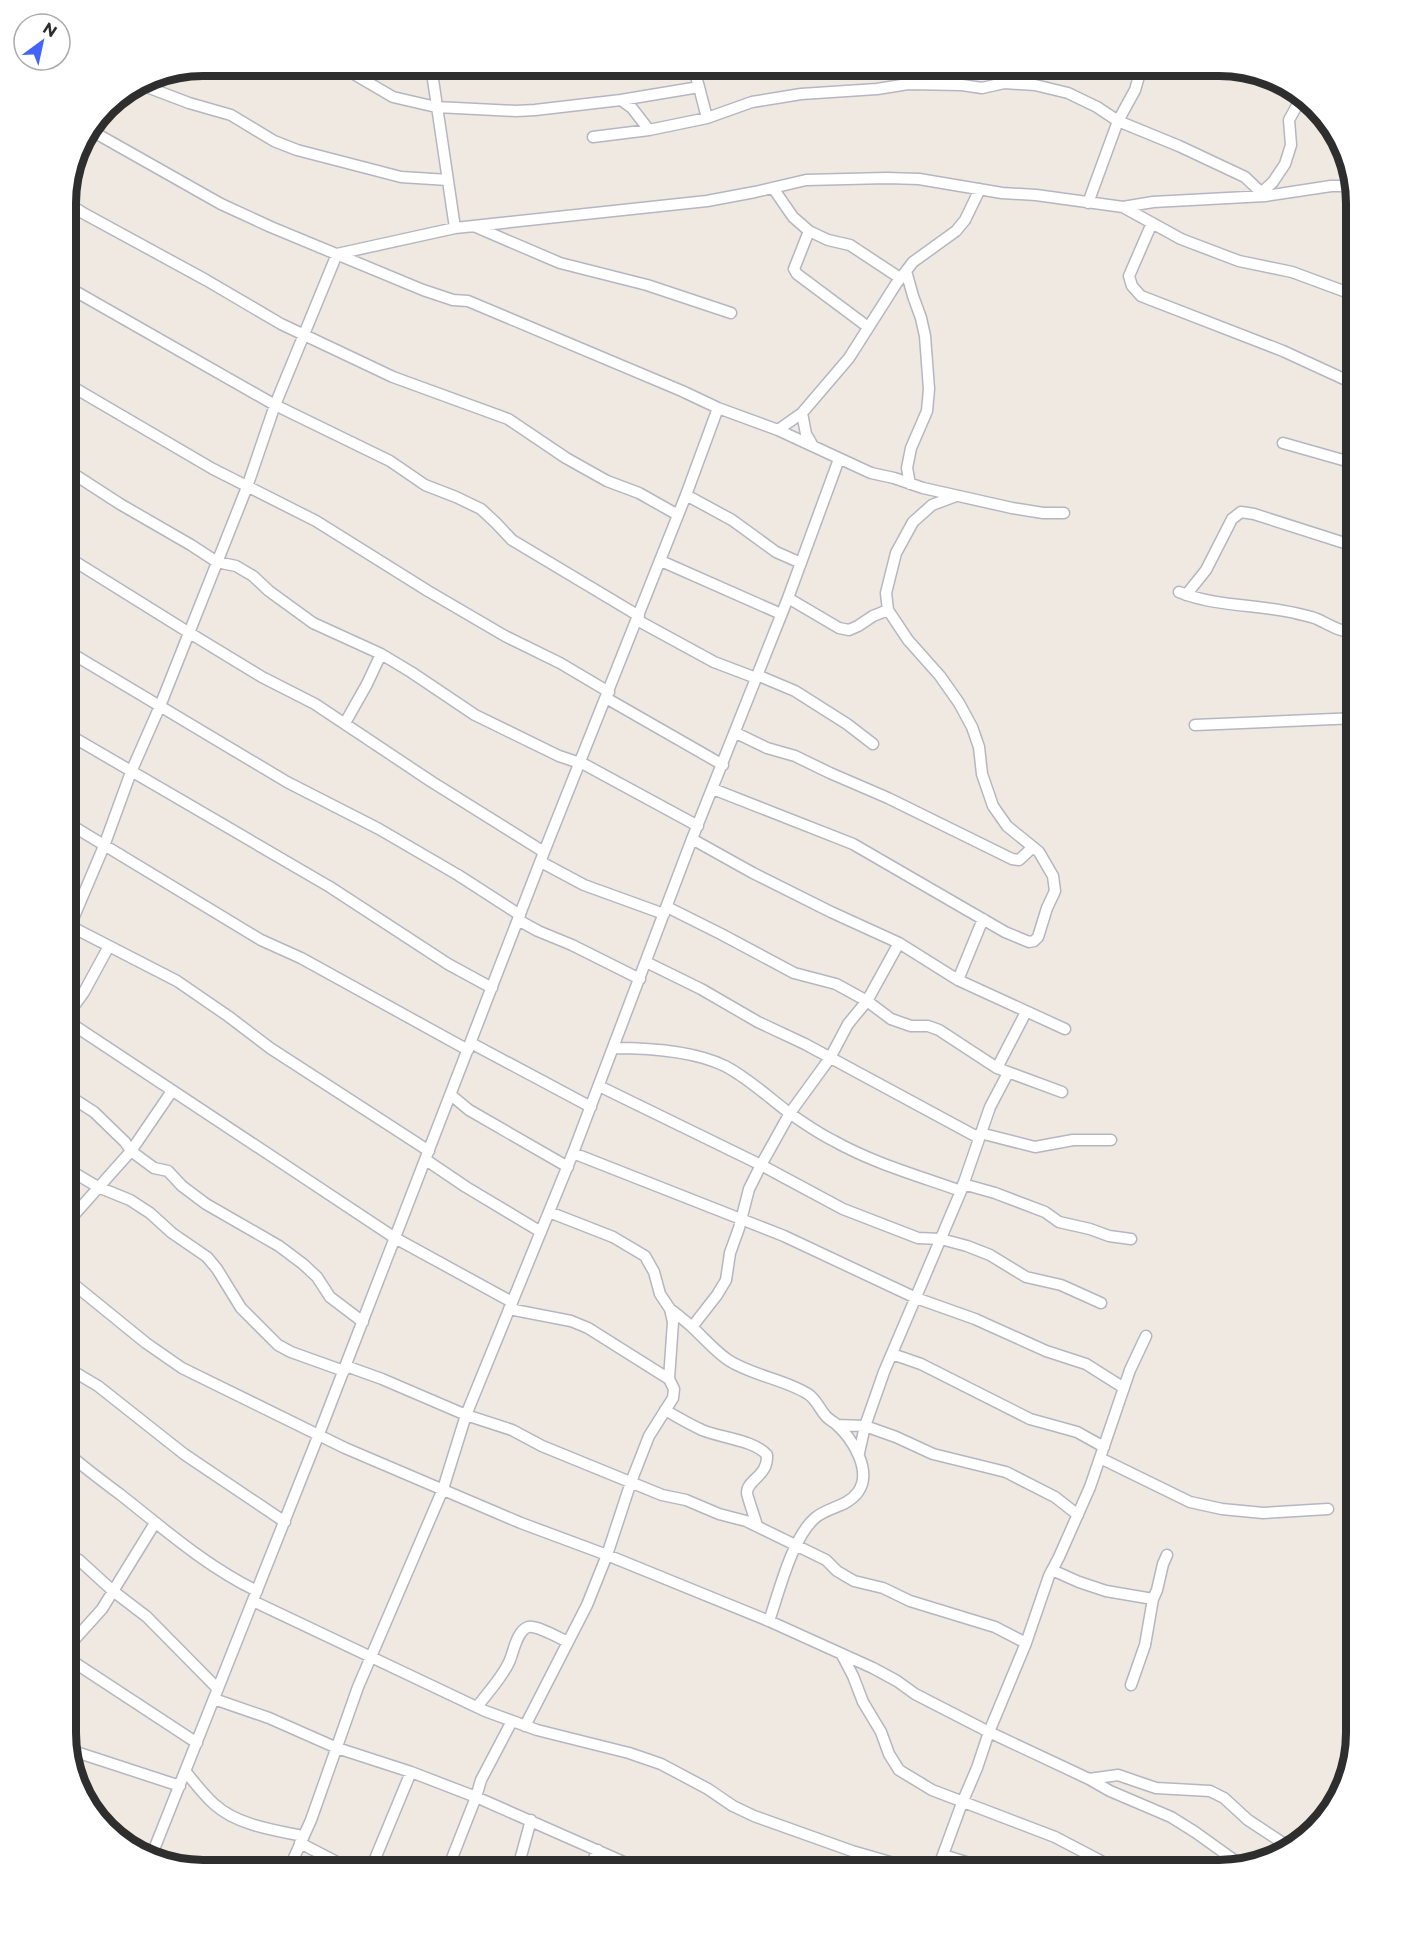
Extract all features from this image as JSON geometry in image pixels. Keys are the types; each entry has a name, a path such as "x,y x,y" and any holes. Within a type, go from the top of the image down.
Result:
{"street":[{"path":"359,77 393,97 436,107 525,111 621,100 699,87"},
{"path":"432,77 455,228"},
{"path":"696,77 707,118"},
{"path":"1088,203 1118,121 1135,90 1139,77"},
{"path":"593,137 649,130 707,118 752,102 801,94 877,89 908,84 962,85 982,88 1004,83 1035,85 1068,93 1097,107 1118,121 1245,177 1263,195"},
{"path":"151,88 231,115 273,141 297,150 400,177 448,180"},
{"path":"621,100 632,108 649,130"},
{"path":"1263,195 1285,164 1291,145 1289,120 1298,104"},
{"path":"98,134 222,204 293,237 423,290 453,300 468,301 718,408 778,430 871,473 1012,508 1043,513 1064,513"},
{"path":"337,254 455,228 707,201 806,180 919,179 1123,207 1153,202 1263,195 1345,186"},
{"path":"773,188 793,217 808,231 828,240 850,245 903,274 921,318 925,336 929,389 927,411 911,448 907,468 910,484"},
{"path":"778,430 802,413 849,358 913,262 956,231 980,189"},
{"path":"1123,207 1181,239 1239,261 1292,272 1346,292"},
{"path":"77,209 206,280 280,324 393,377 508,419 566,458 607,481 639,493 678,515"},
{"path":"1152,223 1130,276 1132,286 1141,296 1283,351 1346,380"},
{"path":"473,226 560,263 647,285 731,313"},
{"path":"808,231 794,269 868,327"},
{"path":"77,905 104,846 131,772 160,706 337,254"},
{"path":"77,292 276,405 390,461 426,485 481,509 512,540 638,618 714,662 795,691 847,724 873,744"},
{"path":"77,389 247,487 316,521 505,636 560,663 607,695 723,765"},
{"path":"152,1849 180,1786 320,1434 542,857 661,561 718,408"},
{"path":"802,413 806,434 814,447"},
{"path":"1283,443 1346,461"},
{"path":"293,1860 371,1657 443,1489 466,1415 568,1167 692,839 788,598 839,459"},
{"path":"77,476 217,562 236,566 254,576 269,591 313,623 381,654 475,715 559,756 580,763 698,826"},
{"path":"686,495 732,520 776,552 801,563"},
{"path":"713,789 853,844 1005,932 1029,942 1038,937 1055,891 1053,876 1040,852 1007,826 993,806 982,774 979,747 972,727 940,676 908,640 888,610 886,593 896,553 913,522 932,505 957,495"},
{"path":"1346,543 1254,514 1241,512 1232,519 1206,570 1182,594 1225,604 1281,610 1317,619 1333,628 1346,632"},
{"path":"661,561 781,614"},
{"path":"77,563 262,677 315,704 345,723 584,885 665,911 721,934 794,973 836,984 867,1001 891,1019 911,1026 928,1026 939,1030 997,1068 1062,1092"},
{"path":"788,598 839,628 849,630 888,610"},
{"path":"345,723 381,654"},
{"path":"77,657 287,782 389,835 480,888 538,931 572,945 640,979"},
{"path":"1195,725 1346,718"},
{"path":"736,733 767,748 795,756 888,798 1012,859 1019,860 1033,847"},
{"path":"77,740 330,887 448,964 492,988"},
{"path":"77,829 261,940 301,958 469,1047 591,1107"},
{"path":"692,839 753,873 898,943 958,980 1065,1029"},
{"path":"958,980 983,920"},
{"path":"77,930 177,981 270,1048 427,1155 466,1187 541,1232"},
{"path":"692,1327 726,1280 730,1253 742,1219 749,1189 761,1165 790,1113 830,1058 840,1036 867,1001 898,943"},
{"path":"77,1002 109,946"},
{"path":"646,962 980,1135 1035,1147 1073,1140 1111,1140"},
{"path":"997,1068 1026,1012"},
{"path":"77,1026 395,1238 511,1306 580,1324 669,1379"},
{"path":"614,1047 673,1052 724,1066 749,1081 790,1113 834,1142 885,1164 962,1188 995,1193 1045,1212 1059,1222 1109,1236 1131,1239"},
{"path":"859,1453 865,1426 892,1354 962,1188 990,1107 1008,1073"},
{"path":"599,1086 761,1165 843,1209 918,1238 941,1239 967,1246 990,1256 1026,1277 1061,1285 1101,1303"},
{"path":"77,1211 131,1151 172,1091"},
{"path":"451,1095 469,1110 568,1167"},
{"path":"77,1101 94,1112 125,1142 131,1151 154,1168 168,1171 206,1204 279,1246 317,1277 330,1297 363,1322"},
{"path":"573,1153 784,1236 916,1298 975,1319 1046,1351 1086,1364 1124,1388"},
{"path":"77,1175 98,1187 130,1200 207,1257 241,1308 278,1345 297,1355 382,1379 662,1495 686,1500 718,1514 746,1521 826,1560 854,1581 883,1588 910,1601 995,1627 1026,1643"},
{"path":"549,1212 613,1237 645,1256 654,1272 660,1294 670,1309 711,1347 730,1361 807,1394 815,1400 827,1418 837,1425 859,1453 864,1474 859,1491 847,1503 817,1516 807,1527 796,1545 769,1622"},
{"path":"77,1287 146,1343 182,1368 345,1448 769,1622 889,1676 915,1694 989,1732 1110,1791 1171,1817 1233,1859"},
{"path":"525,1726 587,1605 649,1436 673,1398 674,1389 669,1379 673,1322 670,1309"},
{"path":"941,1860 1052,1570 1078,1515 1130,1370 1146,1336"},
{"path":"892,1354 921,1364 1030,1419 1077,1432 1102,1452 1190,1502 1222,1509 1263,1513 1328,1509"},
{"path":"77,1374 98,1386 184,1454 285,1522"},
{"path":"665,1410 703,1430 748,1444 763,1450 767,1455 768,1462 765,1470 750,1484 747,1493 757,1526"},
{"path":"837,1425 865,1426 933,1454 1006,1472 1055,1497 1078,1515"},
{"path":"77,1461 154,1523 255,1596 371,1657 512,1721 661,1764 754,1816 883,1860"},
{"path":"77,1637 102,1609 154,1523"},
{"path":"1131,1685 1144,1645 1153,1599 1167,1555"},
{"path":"77,1559 147,1617 216,1694 337,1748 411,1772 476,1797 620,1860"},
{"path":"1052,1570 1106,1591 1153,1599"},
{"path":"477,1707 509,1663 525,1629 531,1626 538,1628 568,1642"},
{"path":"842,1655 853,1676 862,1702 881,1732 899,1770 932,1790 1055,1837 1099,1860"},
{"path":"77,1664 197,1743"},
{"path":"451,1860 488,1763 512,1721"},
{"path":"79,1753 180,1786"},
{"path":"186,1771 215,1805 229,1814 301,1840 335,1860"},
{"path":"375,1860 411,1772"},
{"path":"1089,1779 1118,1774 1156,1788 1210,1791 1224,1798 1248,1820 1283,1843"},
{"path":"520,1860 531,1820"},
{"path":"593,1860 598,1850"},
{"path":"943,1855 959,1860"}]}
